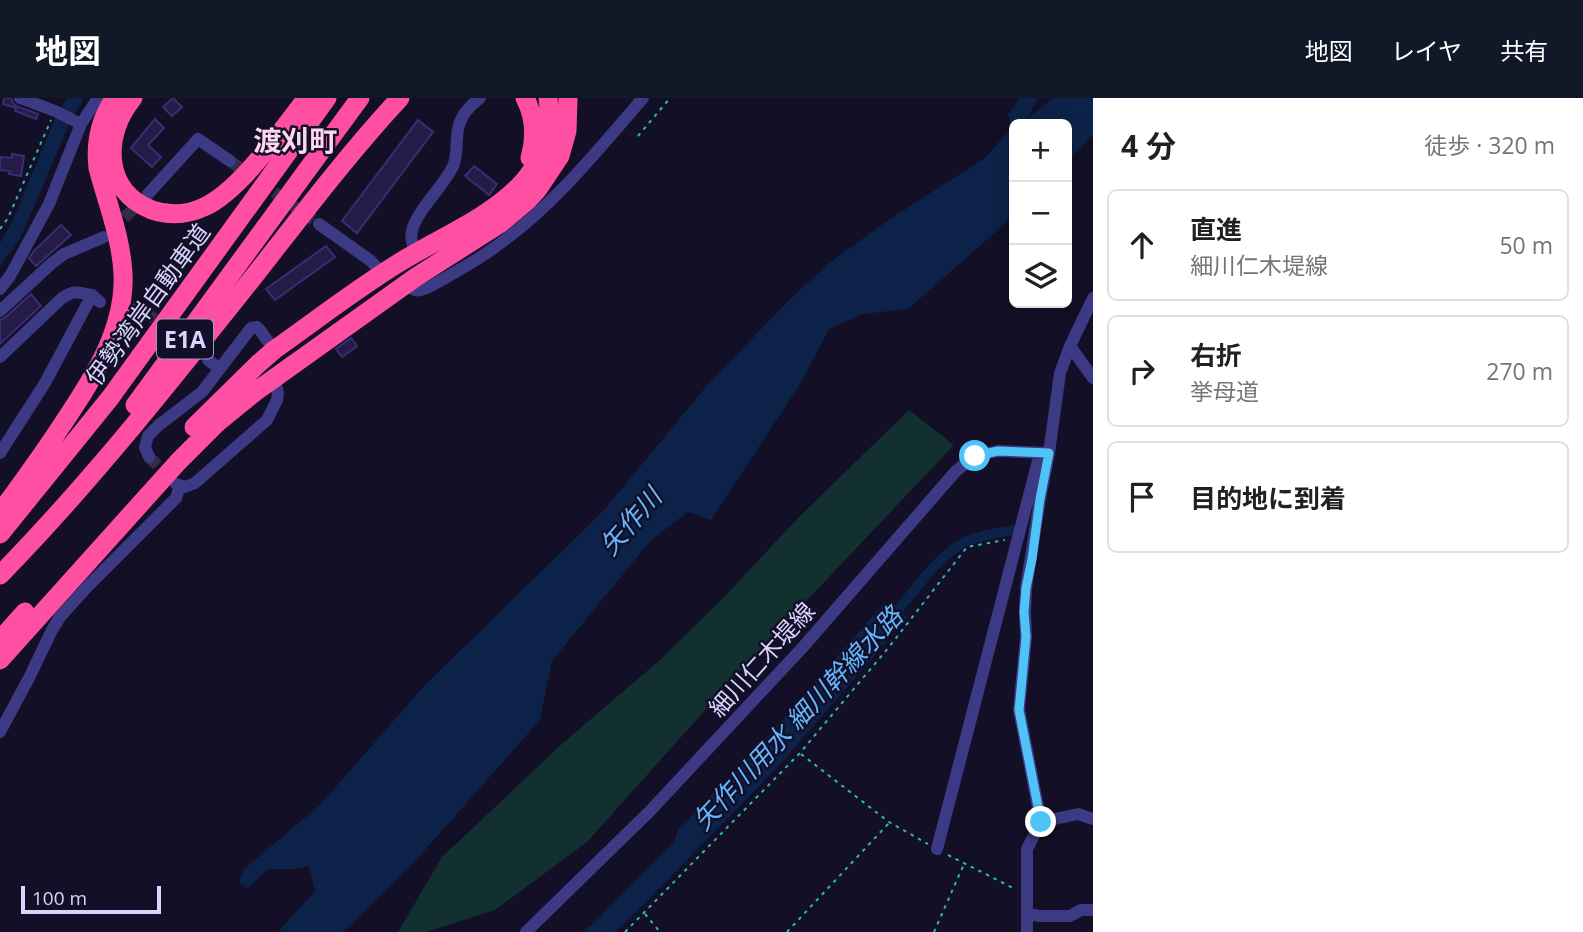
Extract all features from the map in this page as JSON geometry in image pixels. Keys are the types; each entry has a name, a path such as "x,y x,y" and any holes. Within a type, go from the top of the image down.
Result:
{"highway":[{"path":"0,513 42,455 89,382 109,344 119,314 123,287 121,258 97,156 103,119 115,98"},
{"path":"133,98 114,130 112,153 116,176 128,195 137,202 148,208 172,214 195,211 217,201 252,165 307,98"},
{"name":"伊勢湾岸自動車道","path":"0,534 110,398 327,98"},
{"name":"伊勢湾岸自動車道","path":"0,574 126,417 360,98"},
{"path":"0,574 135,426 315,198 400,98"},
{"path":"495,206 522,175 533,149 533,119 525,98"},
{"path":"0,640 169,452 274,350 382,274 477,219 526,180 546,146 550,122 548,98"},
{"path":"547,177 561,141 564,117 562,98"},
{"path":"0,660 197,442 237,405 406,284 501,223 527,201 560,156 569,117 568,98"}],"street":[{"path":"20,98 81,124"},
{"path":"0,289 10,276 49,204 81,124 97,98"},
{"path":"416,253 411,237 414,224 456,162 459,123 467,109 480,98"},
{"path":"406,284 418,291 429,287 510,236 554,196 643,98"},
{"path":"148,194 198,139 229,161"},
{"path":"319,224 371,261 382,274"},
{"path":"0,311 64,254 104,237"},
{"path":"0,356 70,292 77,291 96,298 0,453"},
{"path":"1027,932 1027,849 1041,822 1019,710 1026,637 1026,588 1045,453 1060,373 1093,298"},
{"path":"149,457 145,447 148,436 202,392 248,331 254,327 260,330 274,350"},
{"path":"1070,346 1093,378"},
{"path":"208,360 220,369"},
{"path":"0,732 60,617 176,498 178,485 190,486 195,483 267,420 278,394 273,380"},
{"name":"細川仁木堤線","path":"526,932 650,811 803,647 956,471 975,456 998,451 1045,453"},
{"path":"937,849 1017,539 1045,453"},
{"path":"1041,822 1078,814 1093,819"},
{"path":"1028,913 1039,916 1070,916 1081,910 1093,911"}],"path":[{"path":"638,136 670,98"},
{"path":"0,229 8,218 37,149 57,113"},
{"path":"625,932 800,753 889,647 967,547 1017,539"},
{"path":"800,753 890,822 1028,895"},
{"path":"787,932 890,822"},
{"path":"934,932 964,863"},
{"path":"645,913 660,932"}],"green space":[{"path":"909,410 954,445 742,669 587,842 495,910 426,932 398,932 442,857 564,742 661,659 798,518"}],"water":[{"path":"66,98 84,98 69,125 20,239 0,266 0,243 12,222"},
{"path":"1020,98 1038,98 1027,119 1010,119 1008,114"},
{"path":"1053,98 1093,98 1093,135 1072,157 1072,119 1027,119"},
{"name":"矢作川","path":"1009,130 1009,220 908,309 863,314 829,329 802,381 711,520 688,512 651,540 552,661 540,720 410,867 343,932 278,932 315,891 309,866 269,869 247,888 239,882 244,869 320,805 423,687 604,510 704,389 787,302 828,264 890,219 985,158"},
{"name":"矢作川用水 細川幹線水路","path":"899,602 905,608 902,612 907,618 778,767 615,932 581,932 592,925 675,841 678,829 758,748 884,603 892,610"}],"building":[{"path":"4,98 11,98 16,106 38,114 36,119 3,104"},
{"path":"173,98 182,107 172,116 163,107"},
{"path":"155,119 164,128 148,145 161,157 152,167 131,148"},
{"path":"418,120 433,132 357,233 342,221"},
{"path":"12,154 24,156 21,176 0,170 0,157 12,158"},
{"path":"474,166 497,184 489,195 465,176"},
{"path":"61,225 71,235 36,266 29,258"},
{"path":"326,246 335,257 275,300 266,289"},
{"path":"31,294 41,306 0,344 0,320"},
{"path":"351,338 357,346 342,357 336,349"}],"waterway":[{"name":"矢作川用水 細川幹線水路","path":"895,613 937,564 955,548 989,534 1013,530"}],"tunnel":[{"path":"230,161 319,224"},
{"path":"111,230 143,200"},
{"path":"145,312 188,345"},
{"path":"149,457 171,479"}],"district":[{"name":"渡刈町","path":"295,140"}],"route":[{"path":"975,456 998,451 1049,453 1026,588 1026,637 1019,710 1041,822"}]}
